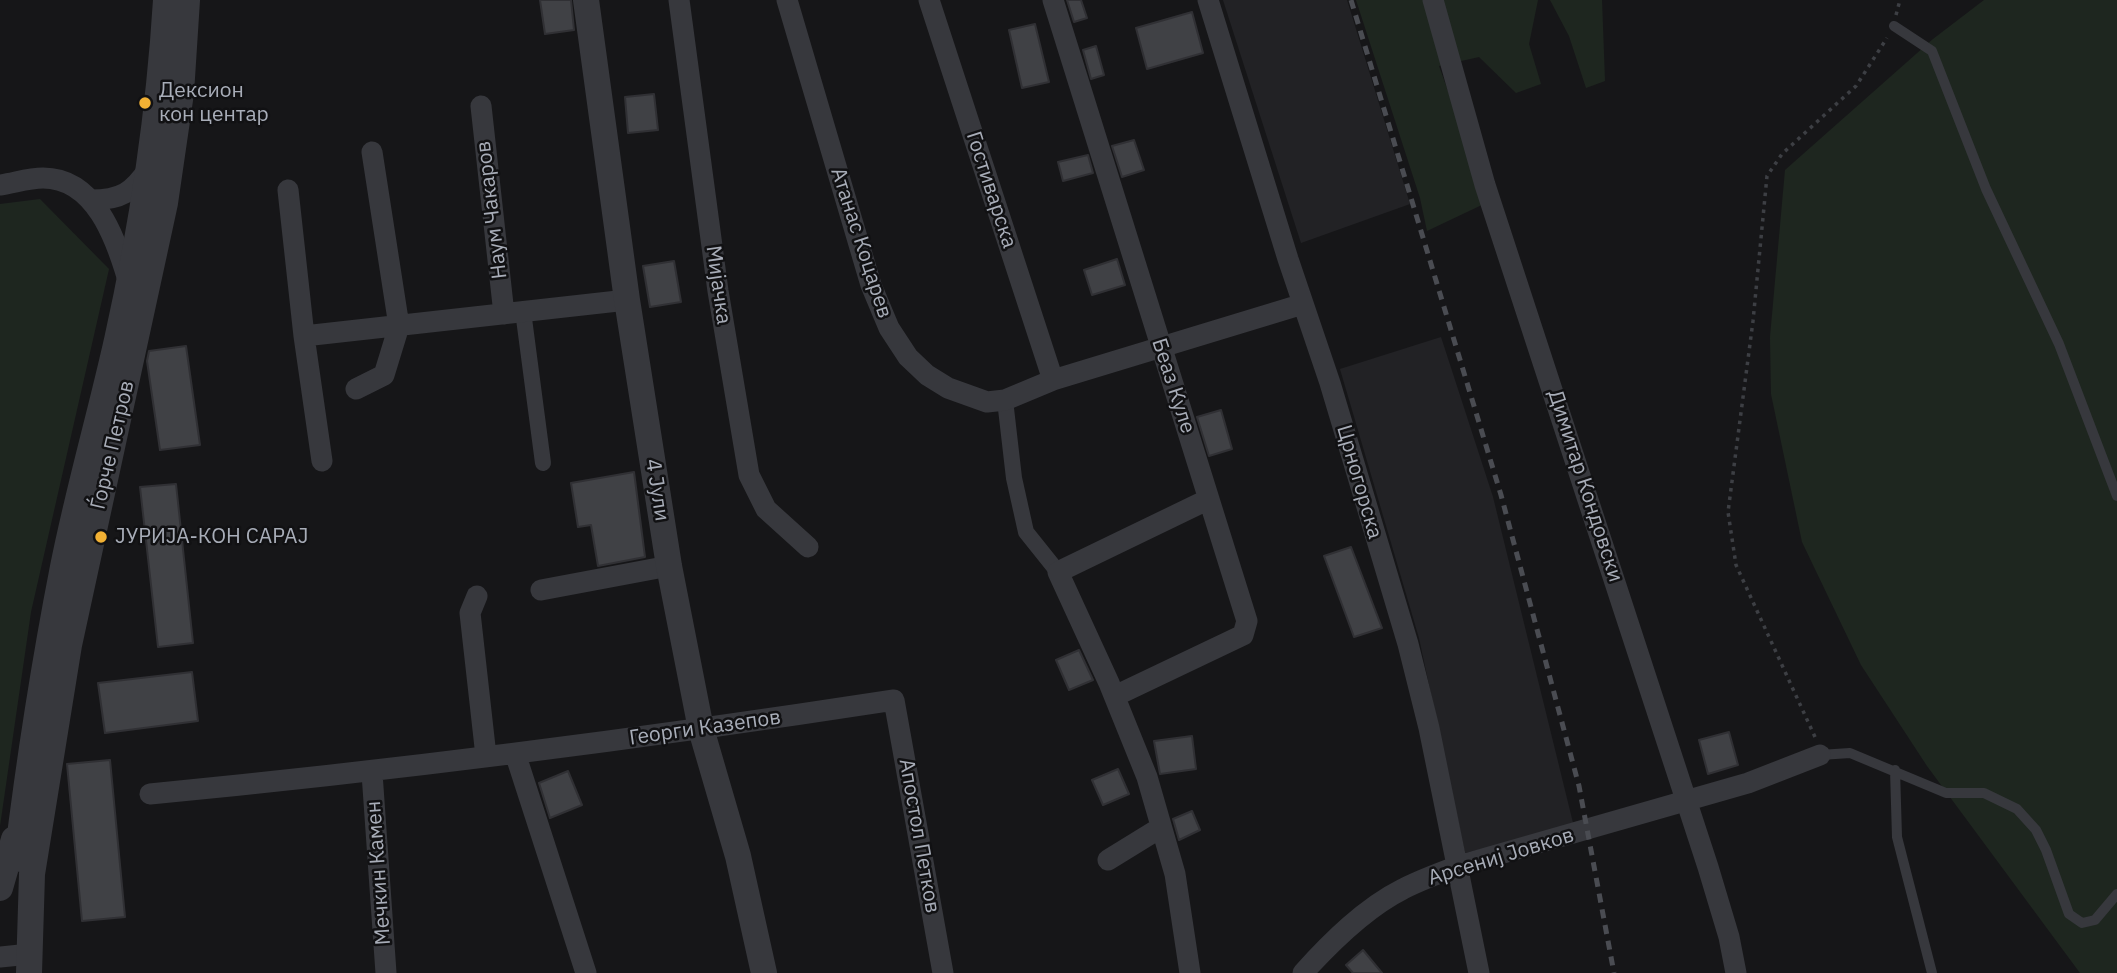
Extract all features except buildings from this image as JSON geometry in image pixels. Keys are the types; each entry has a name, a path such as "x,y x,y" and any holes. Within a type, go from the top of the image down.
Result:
{"street":[{"name":"Ѓорче Петров","path":"16,962 15,874 25,797 64,565 128,280 149,168 160,96 166,0"},
{"name":"Ѓорче Петров","path":"16,962 69,645 165,203 181,93 187,0"},
{"name":"4 Јули","path":"586,0 627,300 669,566 701,729 738,856 764,973"},
{"name":"Мијачка","path":"679,0 718,291 748,475 766,509 808,547"},
{"name":"Атанас Коцарев","path":"786,0 871,285 889,328 908,357 927,375 948,388 987,402 1004,400 1053,380 1303,304"},
{"name":"Гостиварска","path":"929,0 1053,380"},
{"name":"Беаз Куле","path":"1052,0 1247,621 1247,629 1243,635 1115,696"},
{"name":"Црногорска","path":"1208,0 1330,383 1408,644 1479,973"},
{"name":"Димитар Кондовски","path":"1433,0 1485,185 1593,518 1627,611 1729,937 1736,973"},
{"name":"Наум Чакаров","path":"481,106 514,312 543,463"},
{"path":"356,389 384,375 399,326 372,152"},
{"path":"91,200 123,197 149,168"},
{"path":"0,186 45,178 76,187 91,200 120,252 128,280"},
{"path":"288,190 304,337 322,461"},
{"path":"304,337 627,300"},
{"path":"1004,400 1014,478 1026,532 1058,572 1115,696 1147,777 1175,874 1188,973"},
{"path":"1058,572 1209,499"},
{"path":"541,590 669,566"},
{"path":"477,596 470,613 486,756"},
{"name":"Георги Казепов","path":"149,794 372,772 701,729 894,700"},
{"name":"Апостол Петков","path":"894,700 943,973"},
{"path":"515,753 586,973"},
{"name":"Арсениј Јовков","path":"1303,973 1329,944 1401,890 1458,866 1748,783 1820,755"},
{"name":"Мечкин Камен","path":"372,772 386,973"},
{"path":"0,888 25,797"},
{"path":"1108,860 1160,828"}],"lane":[{"path":"1894,26 1931,51 1986,189 2060,344 2117,496"},
{"path":"1820,755 1850,753 1946,793 1984,793 2017,809 2036,830 2046,850 2069,914 2082,923 2095,920 2117,894"},
{"path":"1895,770 1897,837 1932,973"}],"path":[{"path":"1820,755 1806,713 1736,565 1728,512 1753,321 1767,176 1782,154 1856,86 1894,26 1900,0"}],"shaded area":[{"path":"1223,0 1347,0 1410,204 1301,243"},
{"path":"1356,0 1538,0 1529,44 1541,84 1516,93 1479,57 1439,66 1488,202 1427,231 1420,198"},
{"path":"1550,0 1602,0 1605,81 1586,88 1569,36"},
{"path":"1984,0 2117,0 2117,973 2080,973 1927,766 1861,665 1802,542 1771,394 1770,337 1785,170 1933,39"},
{"path":"40,199 109,269 31,612 0,826 0,204"},
{"path":"1441,337 1493,497 1574,827 1465,853 1419,638 1340,369"}],"railway":[{"path":"1351,0 1501,495 1579,786 1614,973"}],"place":[{"name":"Дексион кон центар","path":"145,103"},
{"name":"ЈУРИЈА-КОН САРАЈ","path":"101,537"}]}
